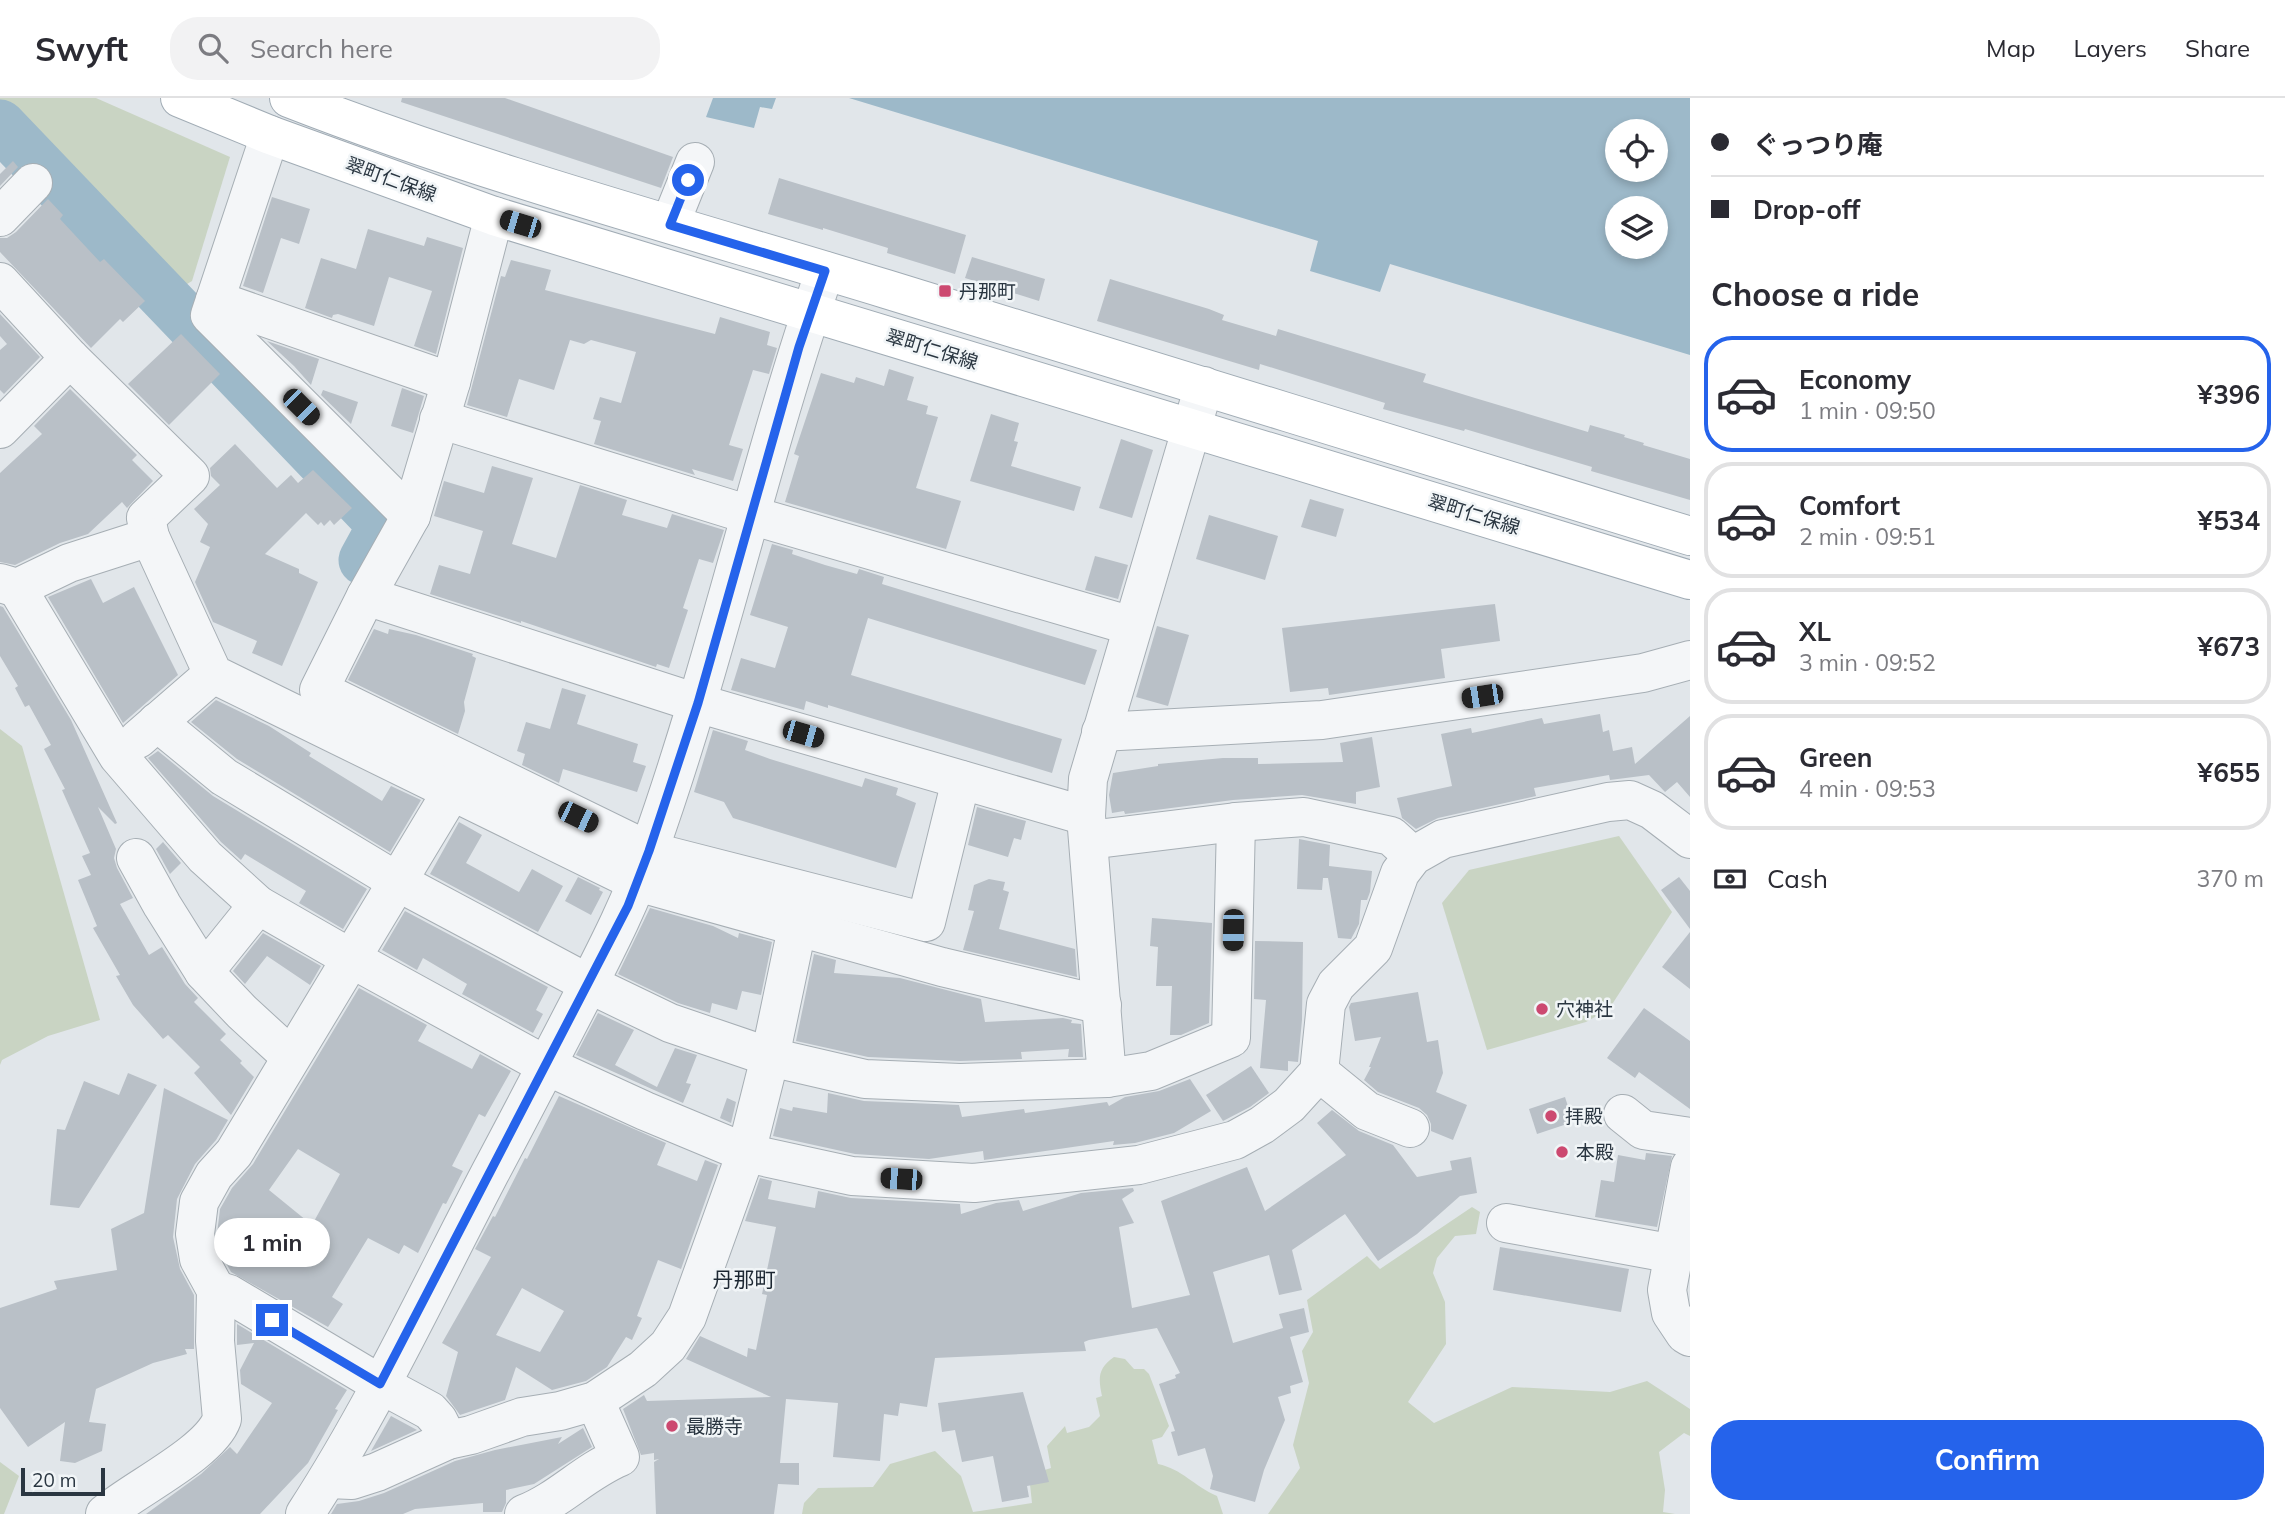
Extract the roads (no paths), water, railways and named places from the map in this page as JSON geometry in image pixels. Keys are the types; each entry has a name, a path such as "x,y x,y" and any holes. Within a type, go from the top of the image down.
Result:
{"main road":[{"name":"翠町仁保線","path":"180,98 270,135 494,216 1690,580"},
{"name":"翠町仁保線","path":"289,98 520,180 1690,536"}],"street":[{"path":"270,135 209,315 411,516"},
{"path":"670,225 695,162"},
{"path":"0,217 33,183"},
{"path":"494,216 451,382 411,516 366,596 319,690 643,867 926,922 961,780"},
{"path":"305,1514 328,1479 380,1384 628,906 698,703 750,515 825,271"},
{"path":"0,282 70,358 190,476 146,518 150,537 213,674 452,790 797,928 942,967 1102,1005"},
{"path":"215,300 451,382"},
{"path":"0,429 70,358"},
{"path":"1107,1078 1087,828 1088,779 1204,386"},
{"path":"439,419 750,515 1132,626"},
{"path":"150,537 9,586 118,756 205,857 258,905 547,1066 746,1153 852,1176 974,1183 1139,1165 1235,1140 1289,1105 1319,1072 1326,1004 1336,985 1373,948 1400,873 1413,856 1443,839 1608,802 1630,800 1652,810 1690,839"},
{"path":"366,596 698,703 961,780 1087,828 1304,817 1391,836 1413,856"},
{"path":"1101,732 1322,720 1643,673 1690,660"},
{"path":"118,756 213,674"},
{"path":"158,722 224,777 398,882 589,984 670,1023 770,1057 865,1079 960,1083 1107,1078 1151,1072 1231,1038 1236,822"},
{"path":"104,1514 170,1470 218,1430 222,1419 215,1341 216,1290 199,1259 195,1234 199,1202 214,1175 234,1153 452,790"},
{"path":"136,858 204,972 291,1057"},
{"path":"204,972 258,905"},
{"path":"328,1479 352,1480 377,1472 448,1440 522,1417 595,1401 643,1369 668,1346 687,1317 746,1153 770,1057 797,928"},
{"path":"1319,1072 1367,1111 1410,1128"},
{"path":"1623,1114 1643,1130 1690,1137"},
{"path":"1690,1167 1667,1290 1671,1313 1690,1337"},
{"path":"1506,1223 1674,1254"},
{"path":"216,1290 229,1294 429,1411 438,1420 448,1440"},
{"path":"523,1514 545,1506 586,1474 620,1457 595,1401"}],"water":[{"path":"713,98 776,98 772,109 760,107 754,128 706,117"},
{"path":"849,98 1690,98 1690,355 1390,264 1380,292 1310,271 1318,241"}],"waterway":[{"path":"0,125 379,521 381,529 364,560"}],"place":[{"name":"丹那町","path":"945,291"},
{"name":"穴神社","path":"1542,1009"},
{"name":"拝殿","path":"1551,1116"},
{"name":"本殿","path":"1562,1152"},
{"name":"最勝寺","path":"672,1426"}],"district":[{"name":"丹那町","path":"744,1279"}]}
